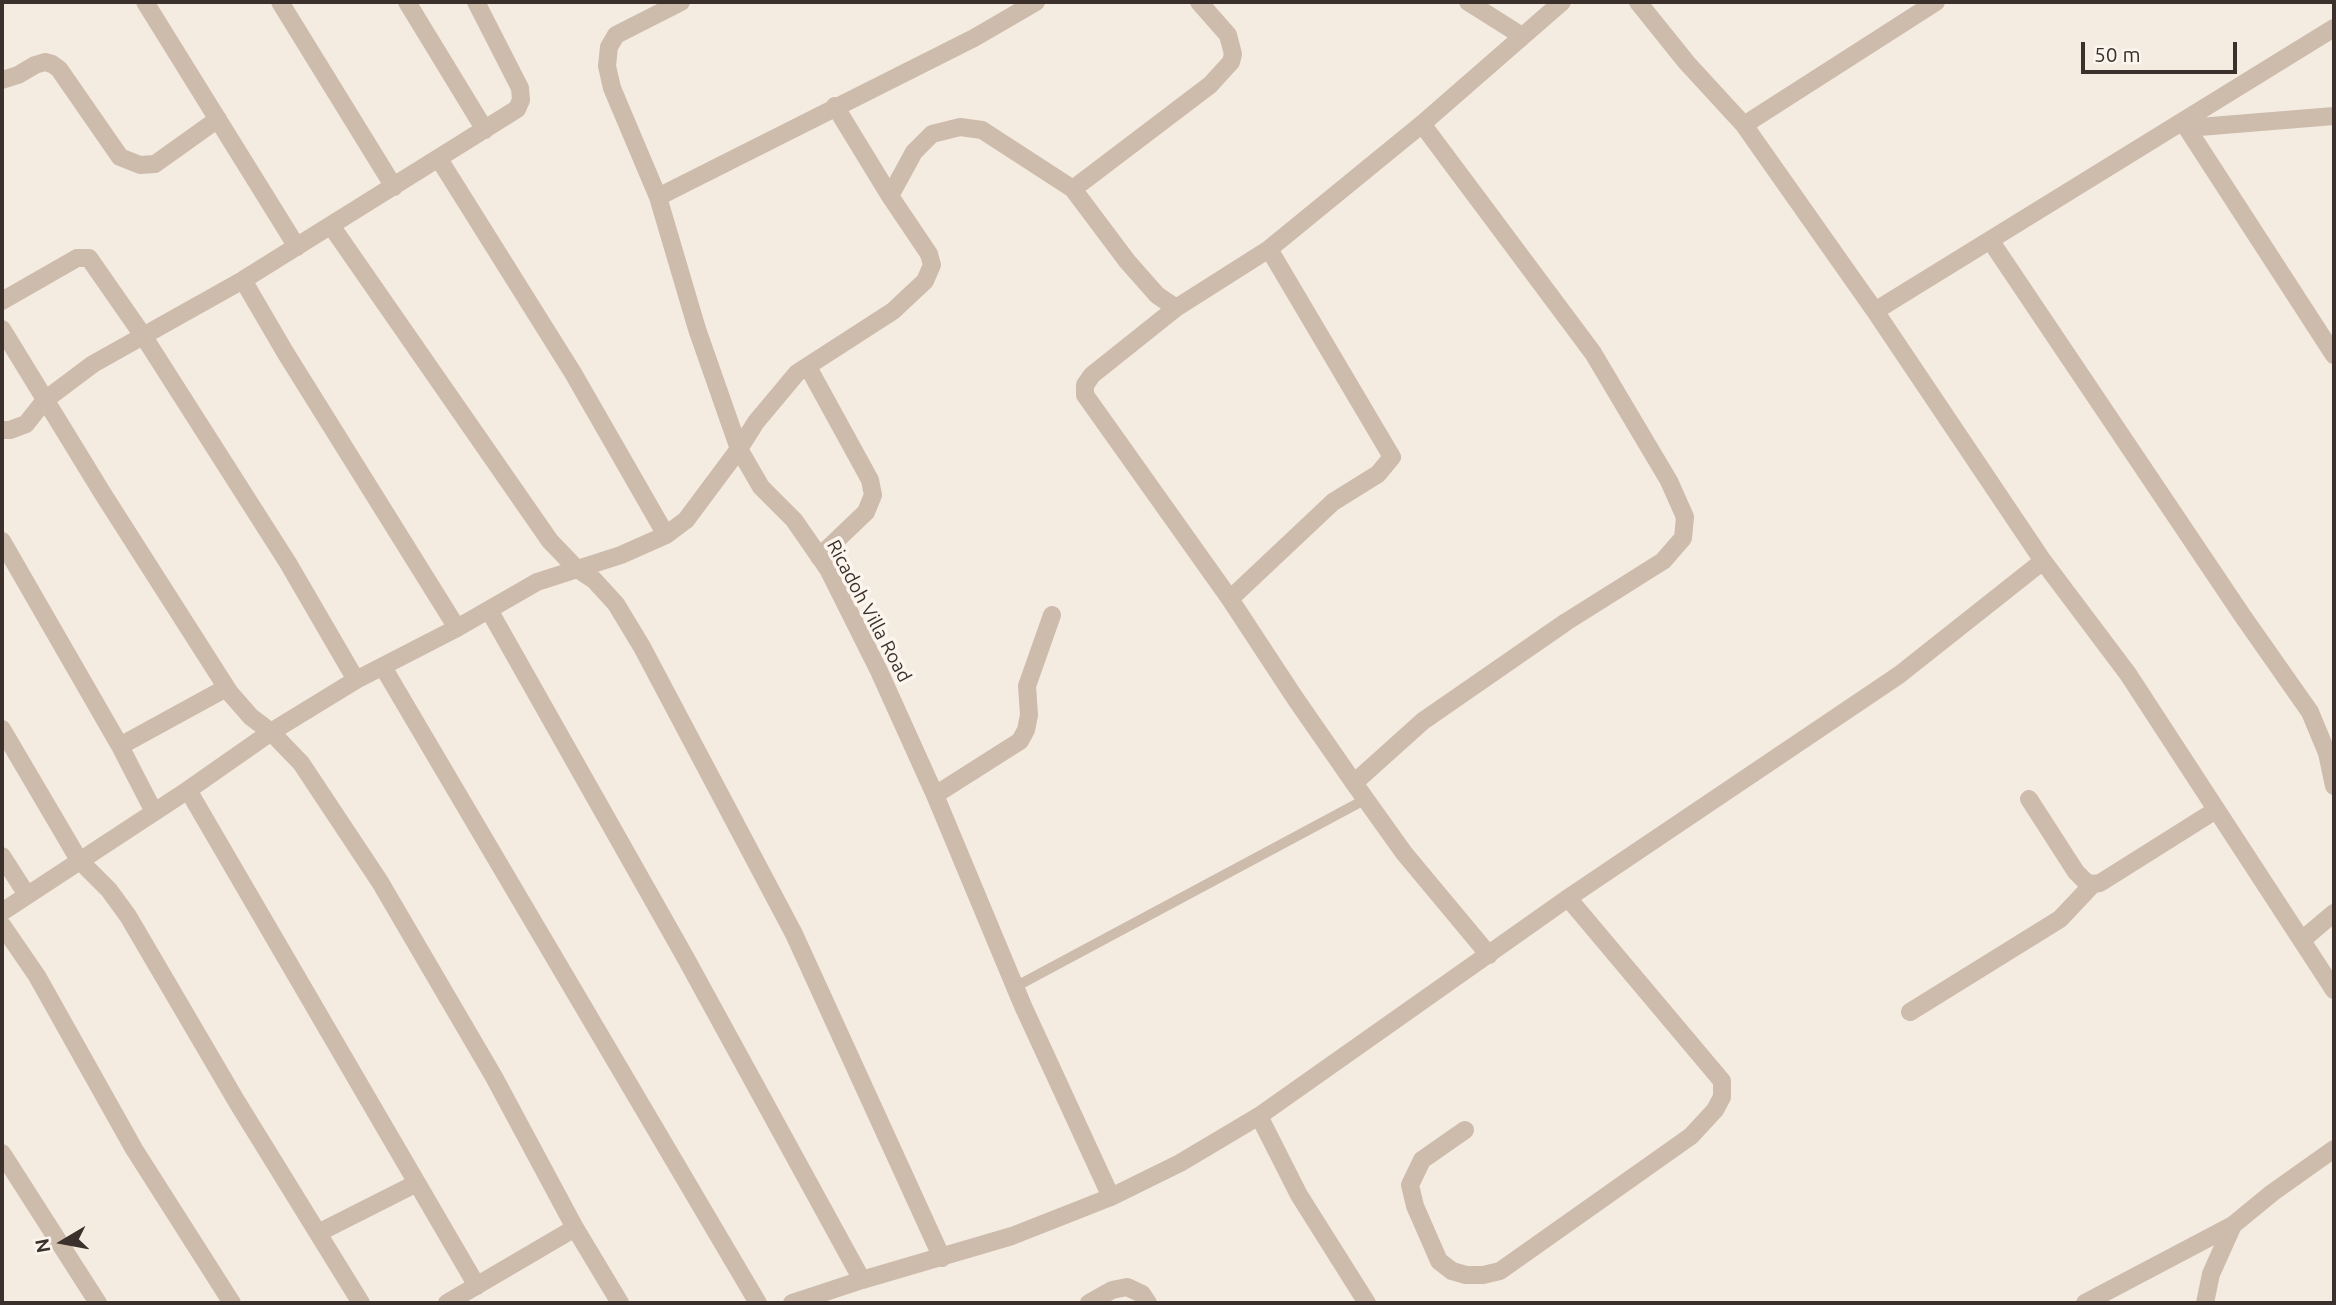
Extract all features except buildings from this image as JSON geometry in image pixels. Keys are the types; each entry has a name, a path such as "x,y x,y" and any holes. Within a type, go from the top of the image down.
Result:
{"street":[{"path":"145,2 297,247"},
{"path":"280,2 394,187"},
{"path":"407,2 485,130"},
{"path":"2,430 26,424 45,400 93,364 332,227 517,109 521,100 520,88 476,2"},
{"name":"Ricadoh Villa Road","path":"681,2 616,35 609,47 607,66 612,88 658,197 697,329 739,449 761,487 794,520 828,569 879,671 1015,987 1111,1197"},
{"path":"658,197 974,38 1036,2"},
{"path":"1073,189 1210,85 1231,62 1234,54 1228,35 1199,2"},
{"path":"1468,2 1522,36"},
{"path":"1489,955 1404,853 1354,783 1230,599 1085,395 1085,386 1093,375 1176,308 1269,249 1422,124 1562,2"},
{"path":"1639,2 1687,63 1744,125 1875,311 2043,561 2129,674 2334,990"},
{"path":"1744,125 1936,2"},
{"path":"1875,311 2185,125 2334,28"},
{"path":"2,80 35,65 46,62 52,64 59,69 120,157 140,165 155,164 218,119"},
{"path":"2,912 271,732 356,680 457,628 537,582 621,555 666,535 686,520 756,422 797,373 893,311 925,281 932,265 929,254 835,106"},
{"path":"2185,125 2244,125 2334,117"},
{"path":"1354,783 1423,721 1566,622 1663,561 1682,538 1685,517 1669,481 1593,353 1422,124"},
{"path":"2185,125 2334,355"},
{"path":"890,196 914,152 932,134 960,127 982,130 1073,189 1149,287 1176,308"},
{"path":"439,159 573,373 666,535"},
{"path":"332,227 550,541 576,568 594,580 616,604 642,646 794,934 942,1258"},
{"path":"1990,240 2310,712 2327,753 2334,786"},
{"path":"1230,599 1333,502 1378,474 1392,457 1269,249"},
{"path":"2,301 77,258 89,258 144,337 281,552 356,680"},
{"path":"243,280 314,400 457,628"},
{"path":"2,329 226,688 251,717 271,732 301,763 380,882 494,1077 575,1228 620,1303"},
{"path":"808,367 870,480 873,495 866,512 819,557"},
{"path":"2,541 120,746 154,811"},
{"path":"792,1303 1012,1236 1111,1197 1180,1163 1259,1116 1568,898 1899,675 2043,561"},
{"path":"489,610 691,967 862,1280"},
{"path":"934,795 1020,741 1029,715 1027,687 1052,615"},
{"path":"383,667 758,1303"},
{"path":"120,746 226,688"},
{"path":"2,729 79,860 109,890 128,916 361,1303"},
{"path":"188,790 477,1286"},
{"path":"2029,799 2076,872 2087,883 2094,884 2100,883 2216,810"},
{"path":"2,856 27,895"},
{"path":"1910,1012 2060,919 2094,884"},
{"path":"1465,1130 1422,1160 1410,1185 1415,1206 1439,1261 1452,1271 1466,1275 1483,1275 1500,1271 1691,1136 1716,1110 1723,1097 1722,1081 1568,898"},
{"path":"2302,940 2334,913"},
{"path":"2,925 37,976 134,1149 232,1303"},
{"path":"1259,1116 1300,1195 1367,1303"},
{"path":"2085,1303 2233,1225 2272,1193 2334,1149"},
{"path":"2,1153 98,1303"},
{"path":"318,1233 417,1183"},
{"path":"2205,1303 2211,1274 2233,1225"},
{"path":"447,1303 575,1228"},
{"path":"1089,1303 1112,1290 1127,1287 1142,1294 1148,1303"}],"lane":[{"path":"1015,987 1366,799"}]}
